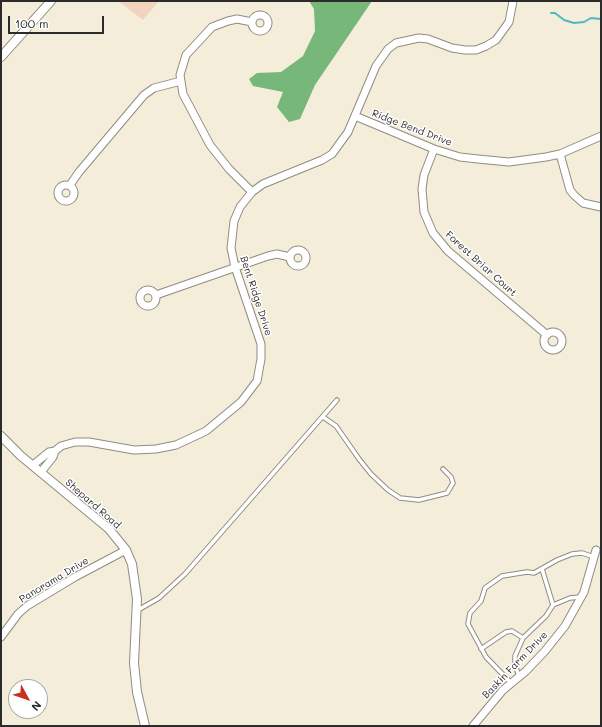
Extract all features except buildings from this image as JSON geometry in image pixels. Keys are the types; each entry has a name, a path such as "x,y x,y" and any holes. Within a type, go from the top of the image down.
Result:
{"street":[{"path":"1,57 52,1"},
{"name":"Bent Ridge Drive","path":"33,465 49,452 55,451 61,446 75,442 89,442 134,450 156,449 176,445 206,431 241,402 252,389 260,372 261,344 235,267 231,248 234,221 240,207 252,192 263,184 322,160 332,154 343,140 376,66 388,49 396,43 407,39 419,38 428,39 452,48 476,50 496,40 509,22 513,1"},
{"path":"252,22 237,19 228,21 207,31 186,55 183,63 181,81 183,94 210,145 229,169 252,192"},
{"path":"70,186 79,172 144,95 154,88 181,81"},
{"name":"Ridge Bend Drive","path":"355,116 434,149 460,157 510,162 560,154 601,136"},
{"name":"Forest Briar Court","path":"434,149 424,175 422,189 424,212 433,233 448,251 547,335"},
{"path":"560,154 570,190 583,203 601,207"},
{"path":"156,295 268,256 277,254 290,257"},
{"name":"Shepard Road","path":"1,436 40,472 109,529 126,550 132,564 137,599 134,663 137,692 145,726"},
{"path":"40,472 53,457 55,451"},
{"name":"Panorama Drive","path":"1,637 18,614 27,606 75,577 126,550"},
{"name":"Baskin Farm Drive","path":"473,726 511,683 545,651 565,626 581,597 595,553"}],"lane":[{"path":"137,611 159,598 185,574 337,400"},
{"path":"323,417 336,426 358,459 372,474 388,490 400,498 419,500 447,493 453,486 453,480 443,469"},
{"path":"511,683 486,657 468,624 467,618 481,601 485,588 502,576 527,572 534,573 572,554 595,553"},
{"path":"542,569 553,605"},
{"path":"519,677 515,665 515,656 523,638 542,620 553,605 570,598 581,597"},
{"path":"481,648 512,631 523,638"}],"shaded area":[{"path":"118,1 159,1 143,20"}],"green space":[{"path":"309,1 372,1 315,85 300,119 289,122 277,107 283,92 253,86 249,79 257,73 281,72 303,56 315,31 314,9"}],"waterway":[{"path":"551,13 555,13 564,20 574,23 584,22 591,18 601,19"}]}
